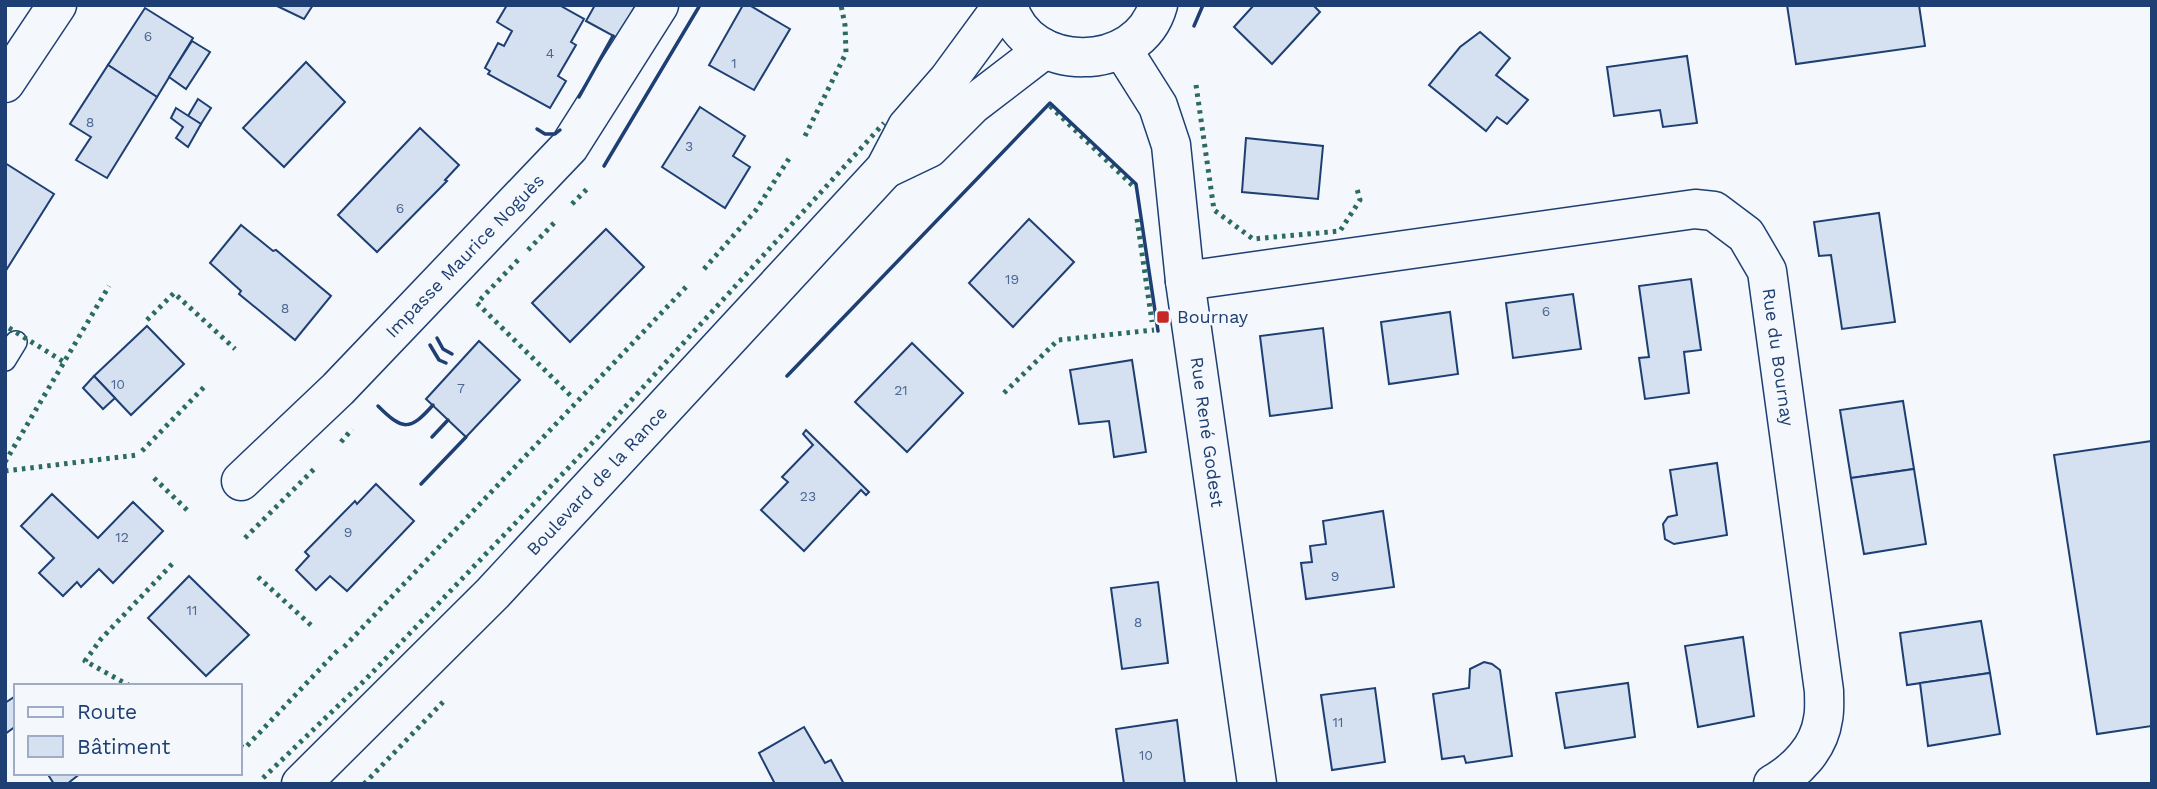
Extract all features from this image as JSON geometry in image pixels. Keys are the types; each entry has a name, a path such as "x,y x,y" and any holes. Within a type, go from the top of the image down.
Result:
{"street":[{"path":"5,83 57,5"},
{"name":"Impasse Maurice Noguès","path":"241,481 338,389 569,148 659,5"},
{"path":"1006,5 1022,30 1045,49 1070,57 1097,58 1122,49 1142,33 1157,12 1158,5"},
{"name":"Boulevard de la Rance","path":"301,784 493,593 886,169 907,127 948,80 1006,5"},
{"name":"Boulevard de la Rance","path":"886,169 929,148 972,106 1045,49"},
{"name":"Rue René Godest","path":"1122,49 1158,106 1171,145 1185,281 1257,784"},
{"name":"Rue du Bournay","path":"1185,281 1695,209 1714,211 1746,235 1767,271 1824,691 1824,719 1816,743 1791,774 1773,784"}],"building":[{"path":"275,5 313,5 304,19"},
{"path":"507,5 559,5 584,19 571,42 576,45 558,76 566,81 550,108 488,74 490,71 485,68 498,43 504,46 512,31 497,22"},
{"path":"595,5 636,5 617,38 586,21"},
{"path":"743,5 749,5 790,29 754,90 709,65"},
{"path":"1254,5 1313,5 1320,12 1272,64 1234,27"},
{"path":"1787,5 1919,5 1925,46 1796,64"},
{"path":"145,8 193,38 157,97 108,65"},
{"path":"1480,32 1510,58 1496,75 1528,100 1507,124 1497,117 1486,131 1429,85 1460,47"},
{"path":"192,41 210,52 186,89 169,77"},
{"path":"1687,56 1697,123 1663,127 1660,110 1614,116 1607,67"},
{"path":"306,62 345,102 284,167 243,128"},
{"path":"108,65 157,97 107,178 76,160 91,137 70,124"},
{"path":"198,99 211,108 201,124 188,116"},
{"path":"700,107 745,136 733,156 750,167 725,208 662,167"},
{"path":"176,108 201,124 188,147 176,138 183,127 171,118"},
{"path":"420,128 459,165 445,180 447,181 377,252 338,215"},
{"path":"1246,138 1323,146 1318,199 1242,192"},
{"path":"5,163 54,194 5,272"},
{"path":"1879,213 1895,322 1842,329 1831,255 1819,256 1814,222"},
{"path":"1029,219 1074,262 1013,327 969,283"},
{"path":"241,225 331,296 295,340 239,294 241,291 210,263"},
{"path":"606,229 644,267 570,342 532,303"},
{"path":"1691,279 1701,350 1684,352 1689,393 1645,399 1639,358 1649,357 1639,286"},
{"path":"1573,294 1581,349 1513,358 1506,303"},
{"path":"1450,312 1458,374 1389,384 1381,322"},
{"path":"147,326 184,364 131,415 94,376"},
{"path":"1323,328 1332,408 1270,416 1260,336"},
{"path":"479,341 520,380 466,437 426,399"},
{"path":"912,343 963,393 907,452 855,402"},
{"path":"1132,360 1146,452 1114,457 1109,421 1079,424 1070,370"},
{"path":"94,376 115,398 103,409 83,388"},
{"path":"1903,401 1914,469 1851,478 1840,410"},
{"path":"806,430 869,492 866,495 861,490 804,551 761,510 788,482 782,477 813,445 803,434"},
{"path":"2152,441 2152,726 2097,734 2054,455"},
{"path":"1717,463 1727,535 1674,544 1665,539 1663,524 1668,517 1677,515 1670,470"},
{"path":"1914,469 1926,544 1864,554 1851,478"},
{"path":"376,484 414,521 347,591 330,576 316,590 296,570 309,556 305,552 355,501 357,504"},
{"path":"52,494 98,538 133,502 163,531 113,583 99,569 81,587 77,582 63,596 39,573 54,558 21,526"},
{"path":"1383,511 1394,587 1306,599 1301,563 1312,562 1310,546 1326,544 1323,521"},
{"path":"189,576 249,635 206,676 148,618"},
{"path":"1158,582 1168,663 1122,669 1111,588"},
{"path":"1981,621 1990,673 1907,685 1900,633"},
{"path":"1743,637 1754,716 1698,727 1685,646"},
{"path":"1484,662 1500,670 1512,756 1466,763 1464,756 1442,759 1433,694 1469,688 1470,669"},
{"path":"1990,673 2000,734 1928,746 1920,683"},
{"path":"1628,683 1635,737 1565,748 1556,693"},
{"path":"1375,688 1385,762 1332,770 1321,695"},
{"path":"14,697 14,727 5,734 5,703"},
{"path":"1177,720 1185,784 1124,784 1116,729"},
{"path":"804,727 825,763 831,760 844,784 775,784 759,753"},
{"path":"48,775 78,775 67,784 54,784"}],"hedge":[{"path":"805,136 846,53 841,5"},
{"path":"1196,85 1214,210 1253,239 1340,231 1360,200 1357,189"},
{"path":"1050,106 1133,186"},
{"path":"263,778 366,679 595,440 884,123"},
{"path":"704,269 756,210 790,157"},
{"path":"572,204 588,188"},
{"path":"1137,219 1152,322"},
{"path":"528,250 555,222"},
{"path":"518,260 477,303 573,398"},
{"path":"5,462 109,286"},
{"path":"344,647 686,287"},
{"path":"147,320 174,293 235,349"},
{"path":"9,328 64,362"},
{"path":"1004,393 1058,340 1154,330"},
{"path":"142,451 207,384"},
{"path":"341,442 352,429"},
{"path":"5,471 137,455"},
{"path":"245,538 316,467"},
{"path":"154,478 187,510"},
{"path":"126,684 85,661 101,639 175,561"},
{"path":"258,577 313,627"},
{"path":"242,747 245,748 338,650"},
{"path":"364,784 443,702"}],"wall":[{"path":"604,166 700,5"},
{"path":"1194,26 1203,5"},
{"path":"579,97 613,36"},
{"path":"787,376 1050,103 1136,184 1158,331"},
{"path":"537,129 545,134 555,134 560,130"},
{"path":"437,338 443,349 452,354"},
{"path":"430,345 439,360 446,363"},
{"path":"378,406 394,420 406,425 418,420 433,405"},
{"path":"432,437 448,420"},
{"path":"421,484 466,437"}],"place":[{"name":"Bournay","path":"1163,317"}]}
